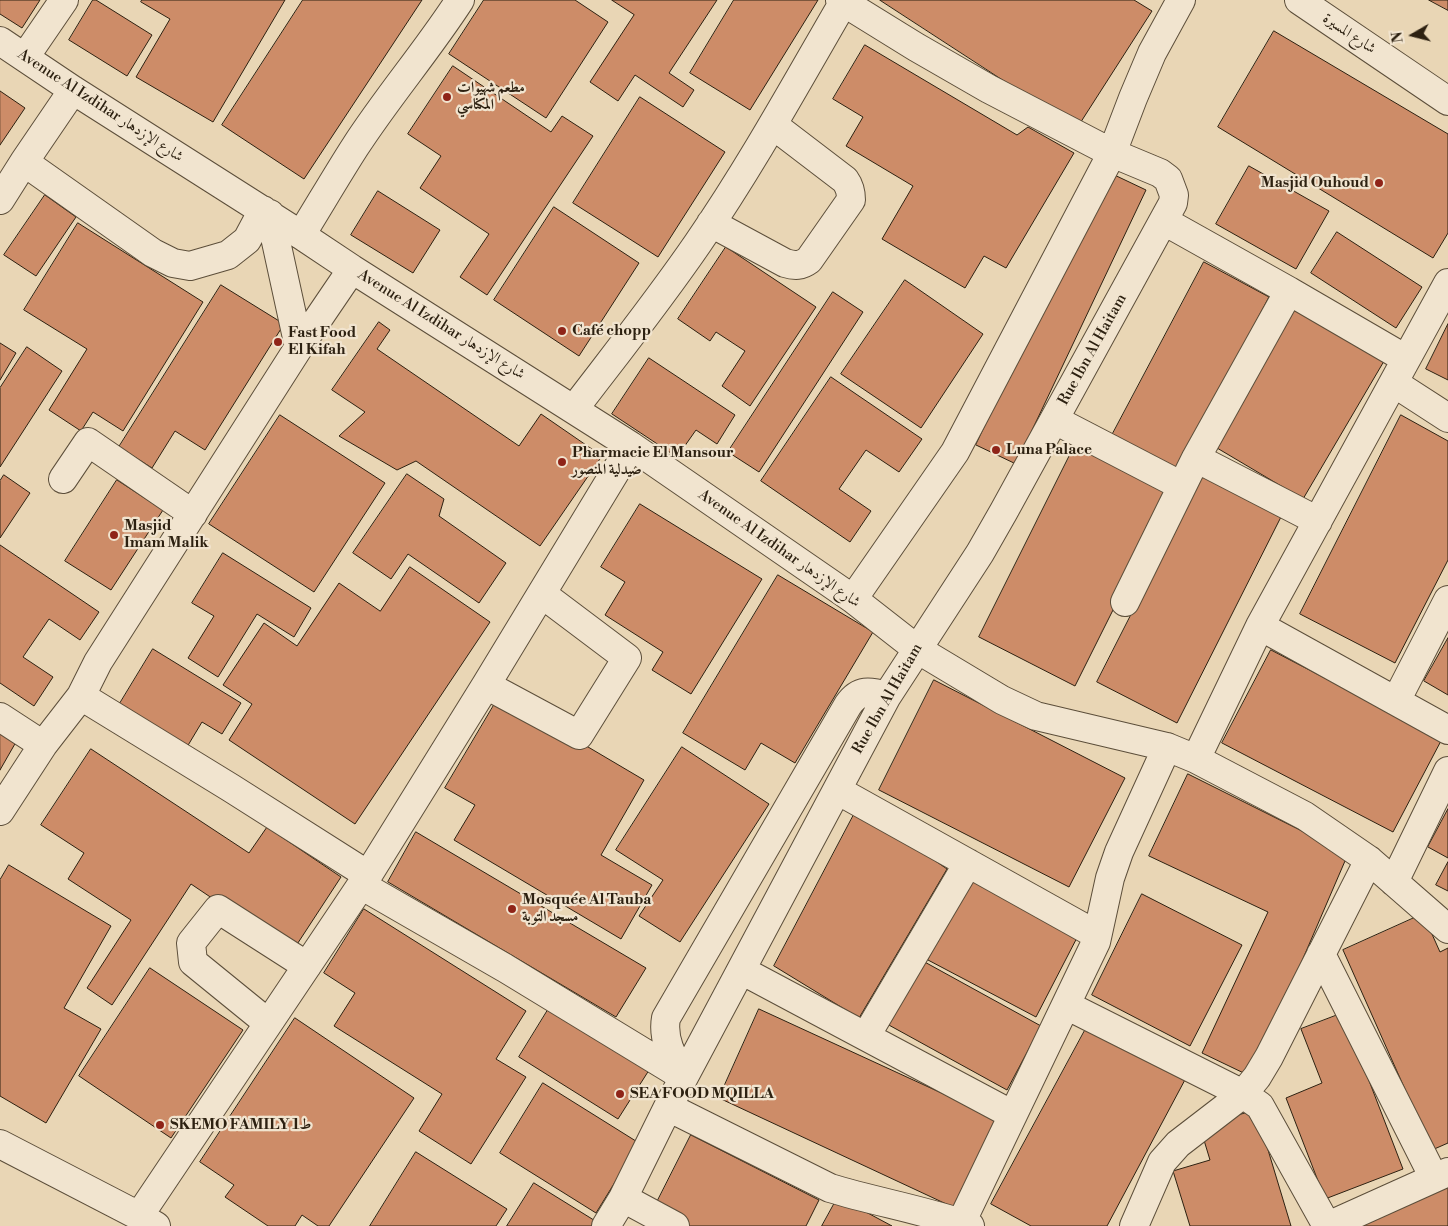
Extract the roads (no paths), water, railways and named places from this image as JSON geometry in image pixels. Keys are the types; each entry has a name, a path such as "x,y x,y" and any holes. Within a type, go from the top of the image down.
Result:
{"street":[{"path":"25,57 64,0"},
{"path":"302,235 355,147 442,28 460,0"},
{"path":"853,599 954,452 1112,153 1152,53 1181,0"},
{"name":"شارع المسيرة","path":"1299,0 1448,101"},
{"path":"574,409 669,284 711,223 772,125 842,1 958,72 1112,153"},
{"name":"Avenue Al Izdihar شارع الإزدهار","path":"0,41 73,90 302,235 352,270 631,446 853,599 917,649 1002,700 1036,716 1167,747 1196,758 1305,816 1369,860 1448,929"},
{"path":"0,200 73,90"},
{"path":"711,223 793,266 810,260 851,200 849,185 845,180 772,125"},
{"name":"Rue Ibn Al Haitam","path":"606,1226 623,1198 668,1107 887,696 980,552 1026,475 1173,203 1174,195 1168,178 1112,153"},
{"path":"24,162 153,253 173,263 190,266 228,255 247,240 266,212"},
{"path":"266,212 299,347"},
{"path":"1164,221 1406,359"},
{"path":"0,811 43,745 81,696 98,662 299,347 352,270"},
{"path":"1196,758 1260,626 1448,283"},
{"path":"1125,602 1196,458 1289,291"},
{"path":"1394,383 1448,418"},
{"path":"1056,420 1182,486"},
{"path":"63,479 88,442 193,514"},
{"path":"0,1144 147,1221 268,1023 365,880 631,446"},
{"path":"1196,458 1318,521"},
{"path":"486,685 579,735 627,658 542,594"},
{"path":"1396,701 1448,600"},
{"path":"1260,626 1448,730"},
{"path":"684,1077 671,1053 665,1036 666,1018 848,705 854,698 865,692 887,696"},
{"path":"81,696 232,788 365,880 684,1077"},
{"path":"0,717 43,745"},
{"path":"668,1107 830,1188 965,1224 1013,1115 1096,942 1110,878 1119,852 1167,747"},
{"path":"1394,882 1448,771"},
{"path":"837,790 1097,935"},
{"path":"1134,1226 1162,1162 1178,1144 1243,1094 1257,1078 1369,860"},
{"path":"866,1036 968,863"},
{"path":"268,1023 193,962 191,943 218,908 307,966"},
{"path":"1066,1005 1243,1094 1260,1106 1328,1226 1441,1175 1321,954"},
{"path":"741,970 1013,1115"},
{"path":"623,1198 675,1226"}],"place":[{"name":"مطعم شهيوات المكناسي","path":"447,97"},
{"name":"Masjid Ouhoud","path":"1379,183"},
{"name":"Café chopp","path":"562,331"},
{"name":"Fast Food El Kifah","path":"278,342"},
{"name":"Luna Palace","path":"996,450"},
{"name":"Pharmacie El Mansour صيدلية المنصور","path":"562,462"},
{"name":"Masjid Imam Malik","path":"114,535"},
{"name":"Mosquée Al Tauba مسجد التوبة","path":"512,909"},
{"name":"SEA FOOD MQILLA","path":"620,1094"},
{"name":"SKEMO FAMILY ط1","path":"160,1125"}]}
